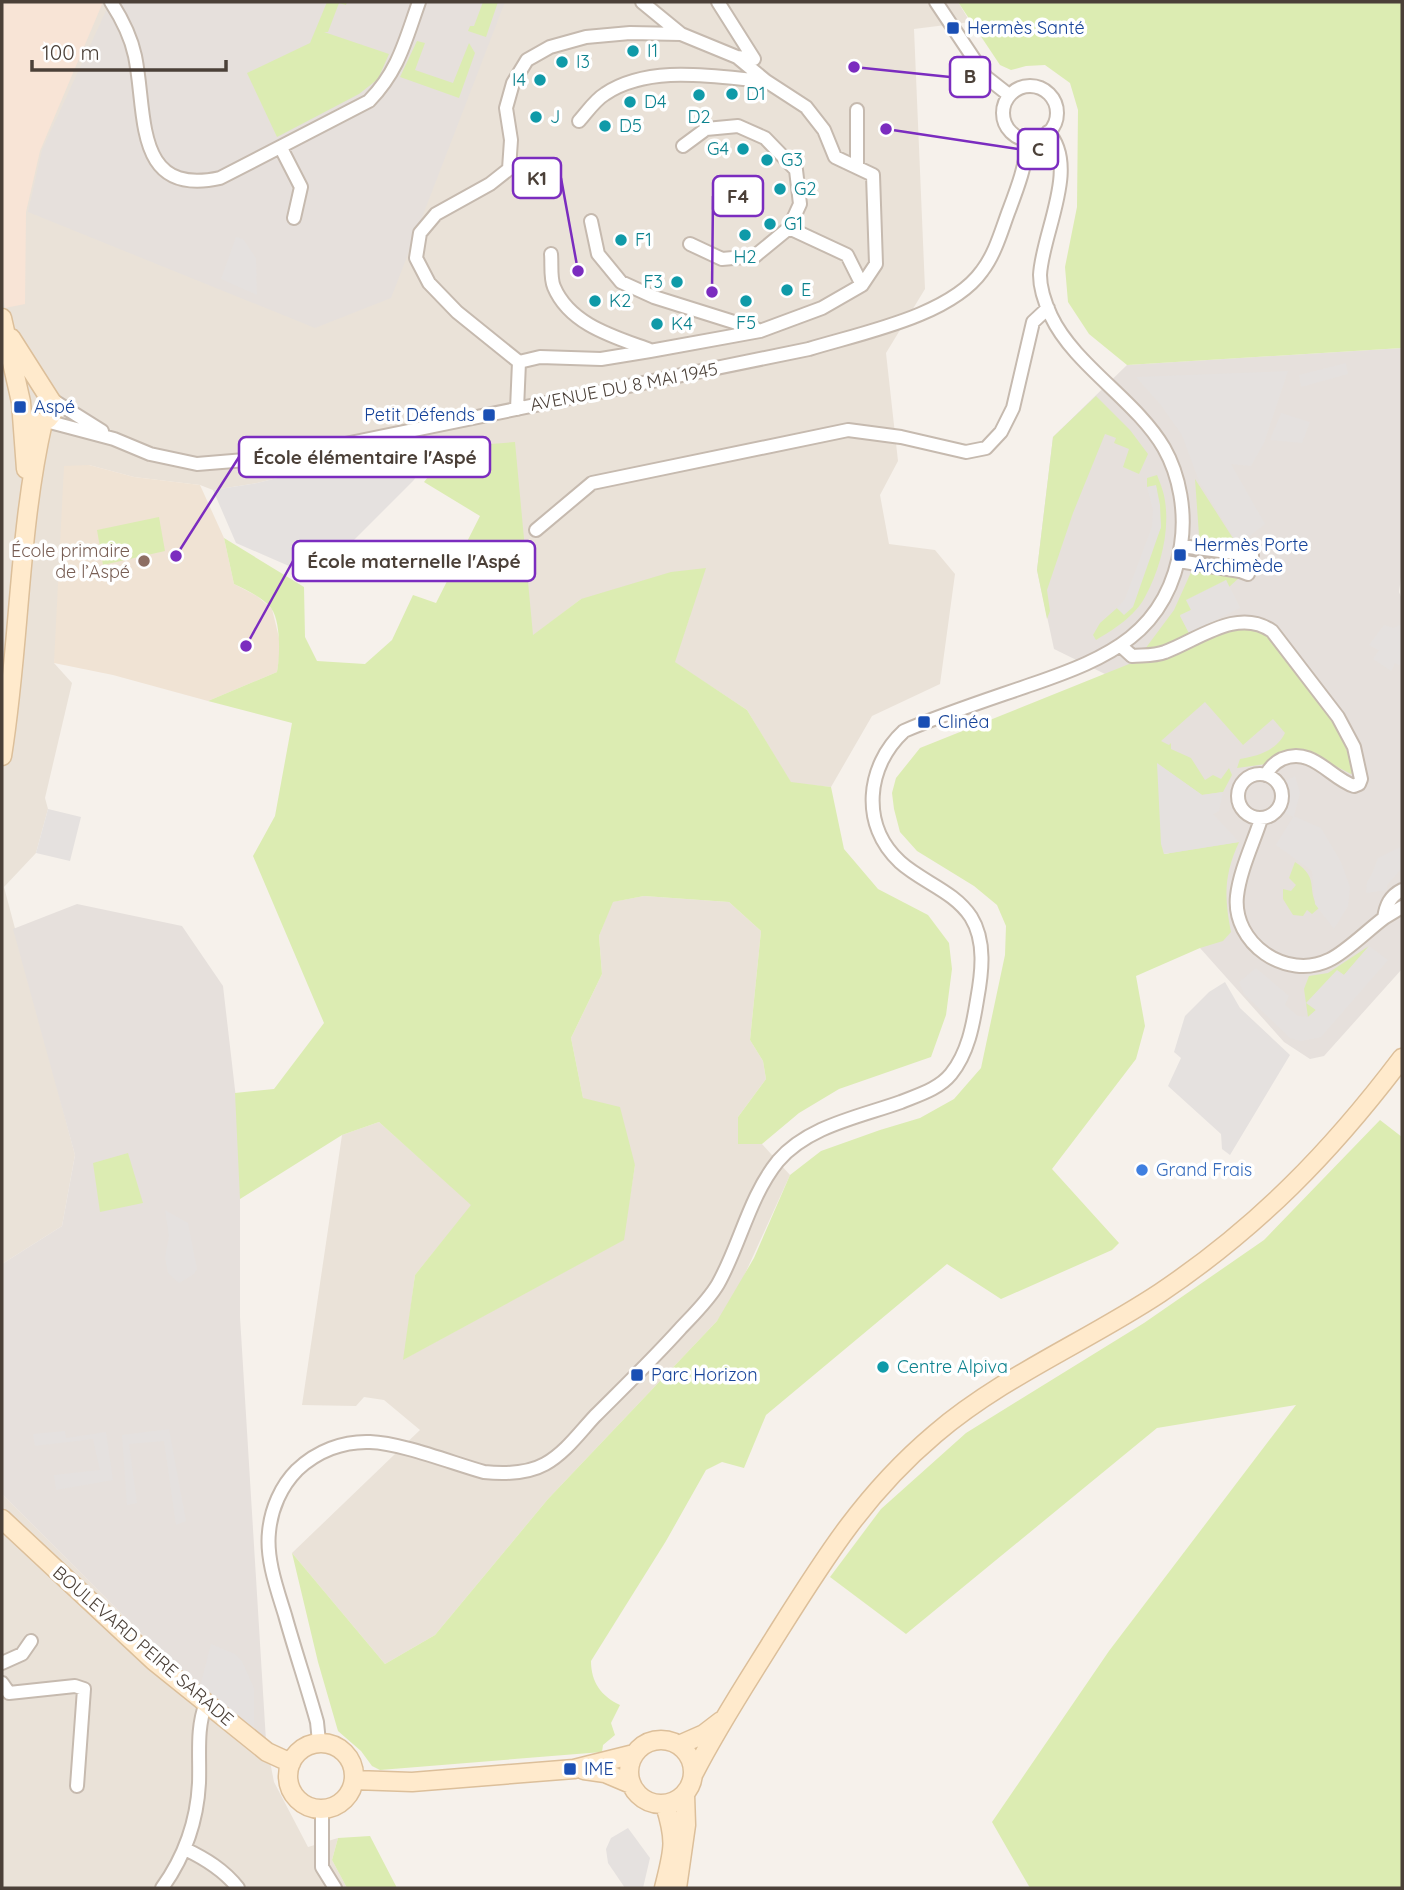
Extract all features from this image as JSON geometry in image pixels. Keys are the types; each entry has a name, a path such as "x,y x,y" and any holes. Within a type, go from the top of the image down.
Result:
{"street":[{"path":"111,2 122,20 135,55 145,134 157,164 171,176 184,181 202,182 220,178 369,101 384,86 396,67 419,2"},
{"path":"642,2 681,34 737,57 754,59 718,2"},
{"path":"936,2 986,76 1009,95"},
{"path":"519,362 457,312 429,283 416,258 420,233 436,214 490,184 509,169 510,140 506,108 513,83 527,60 550,47 586,37 630,33 681,34"},
{"path":"519,362 540,357 601,359 760,331 822,307 862,285 876,264 873,175 835,157 824,130 806,107 766,81 737,57"},
{"path":"579,121 603,95 625,83 671,75 766,81"},
{"path":"1033,85 1048,93 1057,108 1054,125 1048,132 1035,140 1012,134 1003,119 1002,111 1009,95 1024,86 1033,85"},
{"path":"857,110 857,166"},
{"path":"683,146 706,129 738,126 765,138 796,170 800,204 789,228 755,256 722,259 690,244"},
{"path":"319,1742 311,1700 270,1558 270,1518 275,1503 291,1476 305,1462 321,1452 355,1443 390,1445 484,1472 520,1473 545,1464 564,1449 642,1370 710,1295 727,1267 760,1189 789,1150 840,1122 923,1094 950,1075 965,1049 974,1018 981,970 979,936 972,919 961,905 900,862 887,848 875,813 874,776 890,744 904,731 1082,667 1136,635 1163,600 1179,561 1184,528 1180,493 1165,449 1148,426 1071,345 1051,318 1043,295 1040,274 1060,178 1061,159 1058,143 1048,132"},
{"name":"AVENUE DU 8 MAI 1945","path":"45,422 114,439 150,454 197,464 274,459 809,349 893,323 946,303 963,292 982,271 996,246 1023,170 1028,140"},
{"path":"281,148 300,187 294,218"},
{"path":"592,221 598,254 621,282 654,297 760,331"},
{"path":"789,228 847,255 862,285"},
{"path":"551,254 554,286 570,311 597,330 650,351"},
{"path":"537,530 592,483 848,430 901,437 966,452 986,448 1002,432 1013,408 1033,321 1048,308"},
{"path":"2,756 28,501 45,422 52,414 50,397 3,323"},
{"path":"3,323 22,410 28,501"},
{"path":"517,409 519,362"},
{"path":"45,422 33,423 22,410 24,397 33,391 43,392 50,397"},
{"name":"AVENUE DU 8 MAI 1945","path":"50,397 114,439"},
{"path":"1181,546 1252,555"},
{"path":"1179,561 1248,574"},
{"path":"1121,646 1132,656 1162,653 1223,626 1244,622 1265,626 1272,631 1338,717 1354,747 1361,779 1359,784 1354,786 1348,784 1317,762 1301,756 1286,758 1271,766 1266,775"},
{"path":"1253,775 1266,775 1276,781 1282,792 1281,803 1274,813 1261,819 1248,816 1239,806 1237,793 1242,782 1253,775"},
{"path":"1261,819 1237,895 1237,912 1248,939 1275,960 1292,966 1312,965 1330,960 1385,911 1396,892 1402,890"},
{"path":"1385,911 1402,907"},
{"path":"694,1773 691,1759 679,1745 659,1740 641,1747 630,1763 631,1784 644,1800 665,1805 685,1794 724,1719 834,1544 858,1511 908,1458 937,1432 990,1394 1158,1293 1222,1248 1314,1166 1402,1058"},
{"name":"BOULEVARD PEIRE SARADE","path":"2,1519 154,1661 267,1752 290,1763"},
{"path":"2,1663 22,1654 31,1641"},
{"path":"4,1692 75,1686 84,1689 77,1786"},
{"path":"162,1888 185,1849 195,1820 199,1783 199,1725 206,1703"},
{"path":"679,1745 704,1734 724,1719"},
{"path":"319,1742 329,1743 346,1753 351,1761 354,1780 352,1789 340,1803 322,1809 301,1802 289,1784 290,1763 302,1749 319,1742"},
{"path":"354,1780 412,1782 574,1769 635,1754"},
{"path":"574,1769 605,1773 631,1784"},
{"path":"677,1888 686,1825 685,1794"},
{"path":"664,1888 673,1849 673,1831 665,1805"},
{"path":"322,1809 322,1867 335,1888"},
{"path":"185,1849 212,1864 238,1888"}],"shaded area":[{"path":"2,2 958,2 970,22 914,29 925,289 886,353 898,461 880,495 889,544 935,550 955,574 940,684 872,716 831,787 791,783 747,710 674,662 690,616 581,599 533,636 452,447 442,461 418,443 257,483 213,490 200,485 134,477 89,465 54,663 72,683 45,798 48,809 36,853 4,887 75,1155 62,1226 2,1264"},
{"path":"2,2 103,2 40,151 26,212 25,304 5,308 2,293"},
{"path":"110,2 505,2 391,298 315,328 28,212 42,150"},
{"path":"236,237 243,239 256,258 257,295 221,279"},
{"path":"1402,348 1402,570 1399,592 1402,599 1402,969 1324,1056 1310,1059 1284,1042 1200,948 1114,683 1105,674 1054,649 1037,570 1053,437 1127,365"},
{"path":"1346,363 1348,374 1301,387 1299,375"},
{"path":"1288,371 1264,443 1251,466 1231,464 1265,524 1238,545 1199,481 1182,435 1136,377"},
{"path":"1281,413 1310,422 1302,443 1270,440"},
{"path":"418,443 434,454 413,481 350,544 321,580 236,543 213,490 257,483"},
{"name":"École primaire de l’Aspé","path":"89,465 134,477 200,485 224,538 234,584 257,596 272,609 281,646 277,672 208,701 113,675 54,663 64,466"},
{"path":"1156,485 1161,527 1133,607 1124,615 1117,608 1125,599 1152,527 1153,510 1147,487"},
{"path":"1226,580 1240,608 1189,633 1180,615 1191,610 1186,600"},
{"path":"1402,624 1402,666 1395,663 1391,671 1373,659 1379,650 1369,645 1384,625 1393,628"},
{"path":"1157,763 1202,795 1223,792 1219,811 1213,814 1239,842 1164,854 1161,844"},
{"path":"1295,776 1300,793 1294,816 1321,828 1341,862 1350,887 1348,906 1334,929 1315,904 1312,871 1276,845 1293,817 1284,813 1290,799 1286,781"},
{"path":"48,809 81,817 70,861 36,853"},
{"path":"1402,846 1402,868 1387,885 1387,890 1366,893 1367,882 1378,858"},
{"path":"644,896 729,902 761,931 750,1040 763,1061 766,1079 738,1117 738,1144 762,1144 790,1175 734,1298 717,1321 548,1499 435,1635 385,1664 292,1553 420,1430 384,1400 364,1397 356,1406 302,1405 342,1135 379,1122 472,1205 415,1275 404,1359 623,1240 635,1165 583,1098 571,1038 602,974 599,936 612,902"},
{"path":"77,904 182,926 223,986 240,1133 240,1317 266,1741 151,1643 2,1494 2,1264 62,1226 75,1155 13,929"},
{"path":"1369,946 1388,960 1321,1037 1301,1041 1290,1038 1244,994 1239,982 1256,968 1289,996 1285,1005 1298,1016 1308,1017 1316,1010 1306,1003 1337,970 1344,975"},
{"path":"1225,982 1240,1008 1290,1055 1230,1155 1222,1149 1221,1134 1168,1086 1181,1058 1174,1052 1185,1016 1209,992"},
{"path":"165,1210 188,1223 197,1269 194,1274 179,1283 168,1273 165,1257 169,1236"},
{"path":"169,1429 186,1521 176,1525 164,1441 129,1444 137,1503 127,1505 122,1435"},
{"path":"65,1431 66,1438 106,1432 113,1480 56,1490 54,1475 100,1470 93,1439 35,1446 33,1434"},
{"path":"2,1494 151,1643 266,1741 274,1782 308,1847 338,1838 332,1860 347,1888 2,1888"},
{"path":"211,1644 235,1654 242,1661 254,1688 254,1729 201,1683"},
{"path":"628,1828 650,1858 643,1888 625,1888 608,1863 606,1849 611,1838"}],"green space":[{"path":"327,2 347,2 346,5 339,3 328,32 324,32 389,54 378,79 359,94 277,137 247,73 310,43"},
{"path":"483,2 498,2 486,37 468,31 470,26 474,26"},
{"path":"958,2 1402,2 1402,348 1127,365 1089,334 1068,302 1065,267 1077,207 1078,110 1070,83 1045,65 1011,70 1000,65"},
{"path":"417,41 425,43 415,70 453,83 469,43 475,53 459,98 400,77"},
{"path":"1096,396 1130,430 1148,454 1139,474 1123,467 1129,449 1114,443 1116,438 1105,434 1073,513 1047,590 1050,611 1047,619 1037,570 1053,437"},
{"path":"515,442 533,635 581,599 671,572 706,568 675,662 747,710 791,782 831,787 844,849 878,889 928,915 949,943 952,969 946,1015 931,1057 839,1089 799,1113 762,1144 738,1144 738,1117 766,1079 763,1061 750,1040 761,931 729,902 644,896 613,902 599,936 602,974 571,1038 583,1098 620,1107 635,1165 624,1240 403,1360 415,1275 471,1205 379,1122 342,1135 240,1199 235,1093 274,1089 324,1023 253,856 275,816 292,723 208,701 277,672 278,665 277,621 271,608 263,600 234,584 224,538 304,587 305,637 317,661 365,664 392,640 413,595 436,603 480,516 424,482 452,447"},
{"path":"1157,475 1164,498 1166,525 1155,575 1136,610 1096,640 1093,635 1100,623 1117,608 1124,614 1161,527 1156,486 1147,487 1147,478"},
{"path":"1195,479 1236,543 1233,546 1202,540 1199,535"},
{"path":"159,517 165,551 103,565 97,530"},
{"path":"1192,570 1240,577 1229,587 1226,580 1180,616 1189,633 1166,645 1145,649 1174,610"},
{"path":"1249,625 1267,630 1334,718 1355,772 1351,774 1318,757 1237,768 1240,759 1272,748 1285,733 1273,719 1243,745 1205,702 1161,741 1169,745 1171,743 1171,749 1191,758 1205,780 1213,775 1221,779 1229,768 1232,775 1223,792 1202,795 1158,764 1164,854 1239,842 1230,865 1227,886 1231,932 1223,941 1136,976 1145,1026 1136,1059 1052,1169 1119,1243 1112,1250 1001,1299 947,1264 766,1415 744,1468 722,1462 706,1470 666,1541 591,1661 598,1688 620,1705 611,1723 615,1735 603,1745 602,1752 380,1770 372,1766 361,1751 338,1731 292,1553 385,1664 435,1635 548,1499 717,1321 754,1258 790,1175 821,1151 920,1118 954,1099 981,1068 1005,955 1006,926 997,905 974,886 917,851 900,832 892,793 896,778 920,748 1144,658"},
{"path":"1295,862 1310,879 1319,908 1312,914 1307,910 1303,916 1293,915 1283,899 1283,889 1291,891 1296,885 1289,878"},
{"path":"1369,946 1344,975 1337,971 1307,1003 1316,1010 1308,1017 1304,989 1309,976 1328,973"},
{"path":"1380,1120 1402,1137 1402,1888 1030,1888 992,1822 1109,1651 1296,1405 1157,1428 906,1634 830,1577 881,1509 966,1433 1144,1323 1264,1240"},
{"path":"128,1153 143,1203 100,1212 93,1163"},
{"path":"370,1836 397,1888 347,1888 332,1860 338,1838"}],"place":[{"name":"Hermès Santé","path":"953,28"},
{"name":"I1","path":"633,51"},
{"name":"I3","path":"562,62"},
{"name":"B","path":"854,67"},
{"name":"I4","path":"540,80"},
{"name":"D1","path":"732,94"},
{"name":"D2","path":"699,95"},
{"name":"D4","path":"630,102"},
{"name":"J","path":"536,117"},
{"name":"D5","path":"605,126"},
{"name":"C","path":"886,129"},
{"name":"G4","path":"743,149"},
{"name":"G3","path":"767,160"},
{"name":"G2","path":"780,189"},
{"name":"G1","path":"770,224"},
{"name":"H2","path":"745,235"},
{"name":"F1","path":"621,240"},
{"name":"K1","path":"578,271"},
{"name":"F3","path":"677,282"},
{"name":"E","path":"787,290"},
{"name":"F4","path":"712,292"},
{"name":"K2","path":"595,301"},
{"name":"F5","path":"746,301"},
{"name":"K4","path":"657,324"},
{"name":"Aspé","path":"20,407"},
{"name":"Petit Défends","path":"489,415"},
{"name":"Hermès Porte Archimède","path":"1180,555"},
{"name":"École élémentaire l'Aspé","path":"176,556"},
{"name":"École primaire de l’Aspé","path":"144,561"},
{"name":"École maternelle l'Aspé","path":"246,646"},
{"name":"Clinéa","path":"924,722"},
{"name":"Grand Frais","path":"1142,1170"},
{"name":"Centre Alpiva","path":"883,1367"},
{"name":"Parc Horizon","path":"637,1375"},
{"name":"IME","path":"570,1769"}]}
